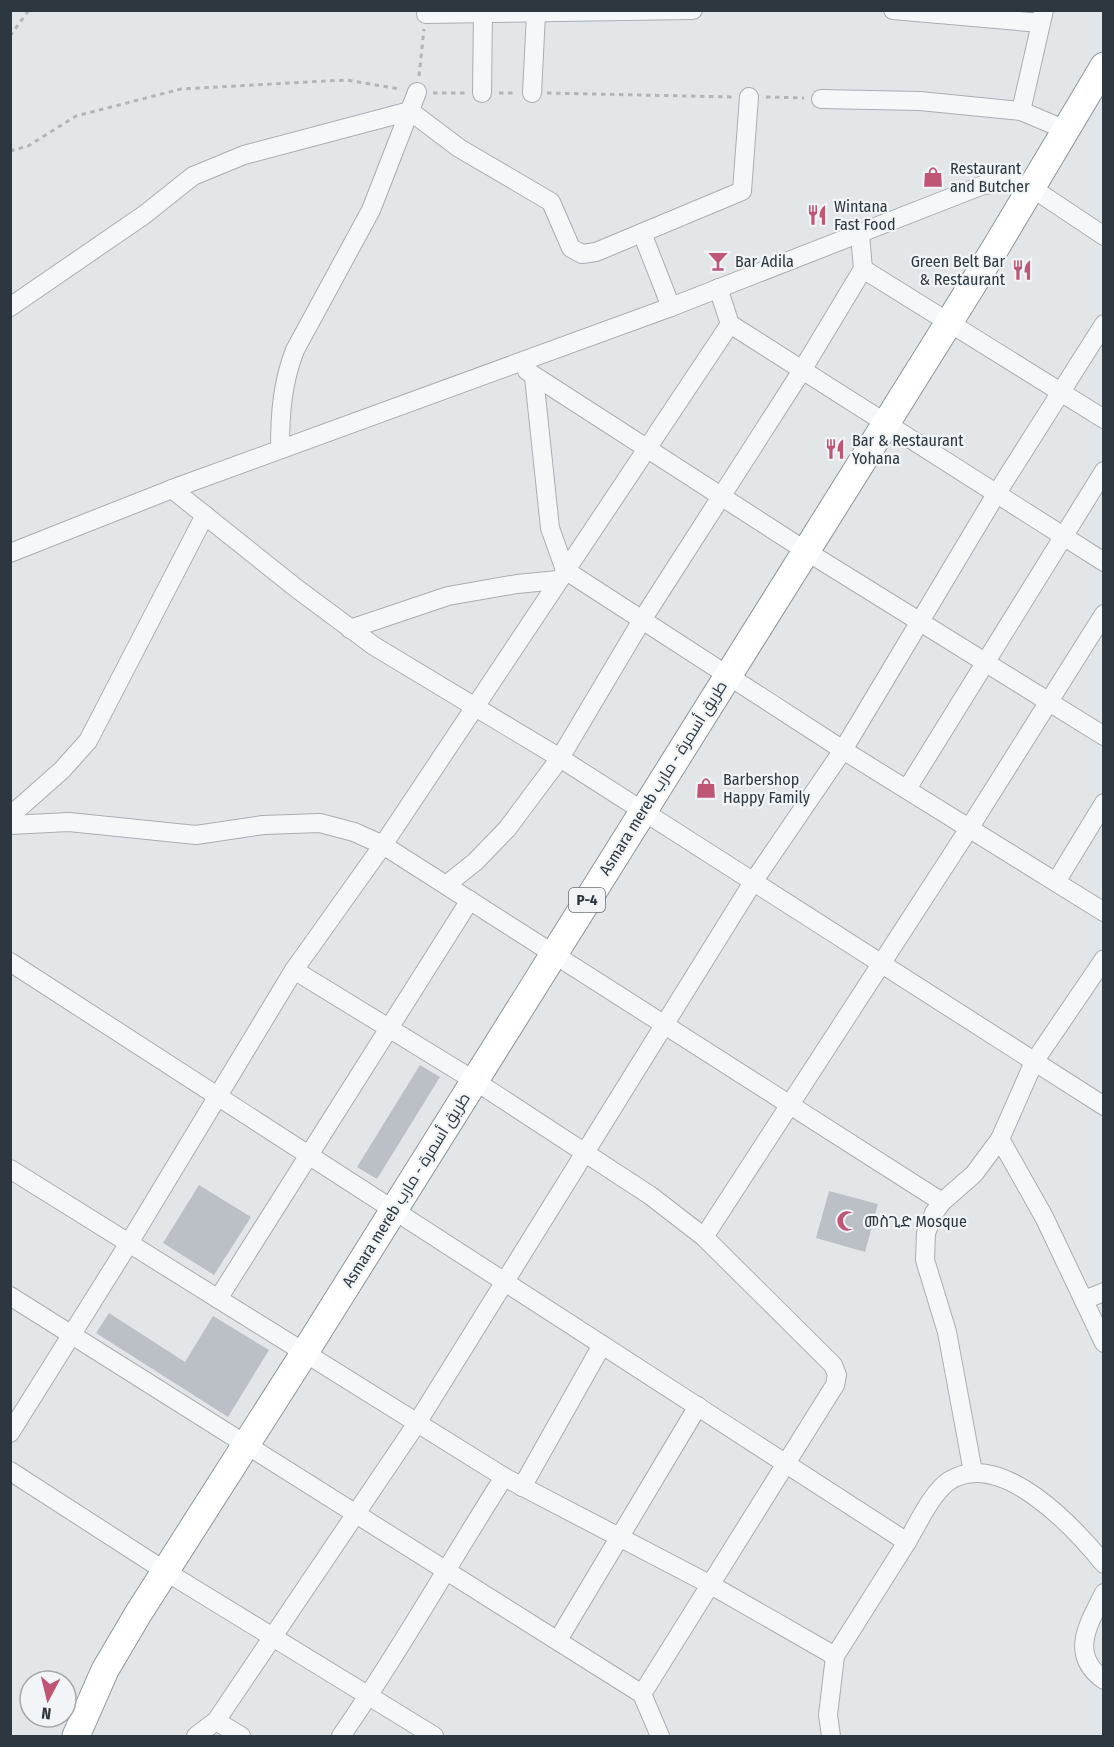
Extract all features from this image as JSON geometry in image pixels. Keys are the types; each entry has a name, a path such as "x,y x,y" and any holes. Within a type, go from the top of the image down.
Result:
{"highway":[{"name":"Asmara mereb طريق أسمرة - مارب","path":"76,1737 105,1670 165,1571 475,1081 1101,76"}],"street":[{"path":"426,14 693,10"},
{"path":"893,10 1042,17 1021,111"},
{"path":"482,93 483,14"},
{"path":"532,93 536,14"},
{"path":"280,449 280,412 286,374 295,350 371,210 417,92"},
{"path":"410,111 459,148 551,202 571,248 582,254 596,252 742,191 749,97"},
{"path":"821,99 920,101 1021,111 1066,130"},
{"path":"10,307 144,215 193,176 244,155 410,111"},
{"path":"10,553 172,489 671,307 983,185 1011,182 1032,188 1104,236"},
{"path":"642,233 671,307"},
{"path":"446,885 475,862 507,829 560,758 642,620 801,372 863,269 860,234"},
{"path":"863,269 1104,419"},
{"path":"718,288 730,324 995,496 1104,562"},
{"path":"10,1433 129,1243 294,970 383,845 645,448 730,324"},
{"path":"196,1737 216,1720 417,1423 503,1281 753,882 843,750 995,496 1104,324"},
{"path":"516,363 534,377 806,551 1104,736"},
{"path":"534,377 550,528 561,575"},
{"path":"907,789 1104,471"},
{"path":"172,489 350,629 430,681 476,705 560,758 1104,1106"},
{"path":"10,816 62,770 88,741 205,515"},
{"path":"350,629 448,596 561,575 642,620 843,750 1104,912"},
{"path":"704,1237 789,1102 882,964 970,827 1104,614"},
{"path":"1056,882 1104,803"},
{"path":"10,825 69,822 196,835 263,825 320,823 354,832 383,845 789,1102 942,1202"},
{"path":"218,1299 310,1157 470,900"},
{"path":"973,1472 946,1332 926,1260 926,1233 934,1213 942,1202 974,1174 1000,1138 1034,1062 1104,959"},
{"path":"10,962 217,1098 393,1209 907,1542"},
{"path":"294,970 475,1081 651,1196 704,1237 833,1365 837,1375 835,1385 642,1694"},
{"path":"1000,1138 1044,1218 1104,1343"},
{"path":"10,1169 504,1477 711,1585 835,1656"},
{"path":"1084,1300 1104,1292"},
{"path":"10,1296 247,1443 642,1694 660,1737"},
{"path":"522,1487 602,1345"},
{"path":"558,1640 698,1406"},
{"path":"10,1471 165,1571 434,1737"},
{"path":"831,1737 829,1706 835,1656 926,1510 948,1481 973,1472 998,1476 1019,1486 1050,1509 1104,1564"},
{"path":"341,1737 369,1696 444,1569 504,1477"},
{"path":"1104,1593 1084,1635 1084,1657 1093,1672 1104,1680"},
{"path":"216,1720 241,1737"}],"path":[{"path":"10,36 28,10"},
{"path":"417,92 426,14"}],"building":[{"path":"420,1065 440,1077 377,1179 357,1167"},
{"path":"199,1185 251,1217 214,1275 163,1243"},
{"name":"መስጊድ Mosque","path":"829,1191 878,1204 865,1252 816,1238"},
{"path":"109,1313 185,1362 213,1316 269,1350 228,1417 96,1333"}],"place":[{"name":"Restaurant and Butcher","path":"933,177"},
{"name":"Wintana Fast Food","path":"817,215"},
{"name":"Bar Adila","path":"718,261"},
{"name":"Green Belt Bar & Restaurant","path":"1022,270"},
{"name":"Bar & Restaurant Yohana","path":"835,449"},
{"name":"Barbershop Happy Family","path":"706,788"},
{"name":"መስጊድ Mosque","path":"847,1221"}]}
